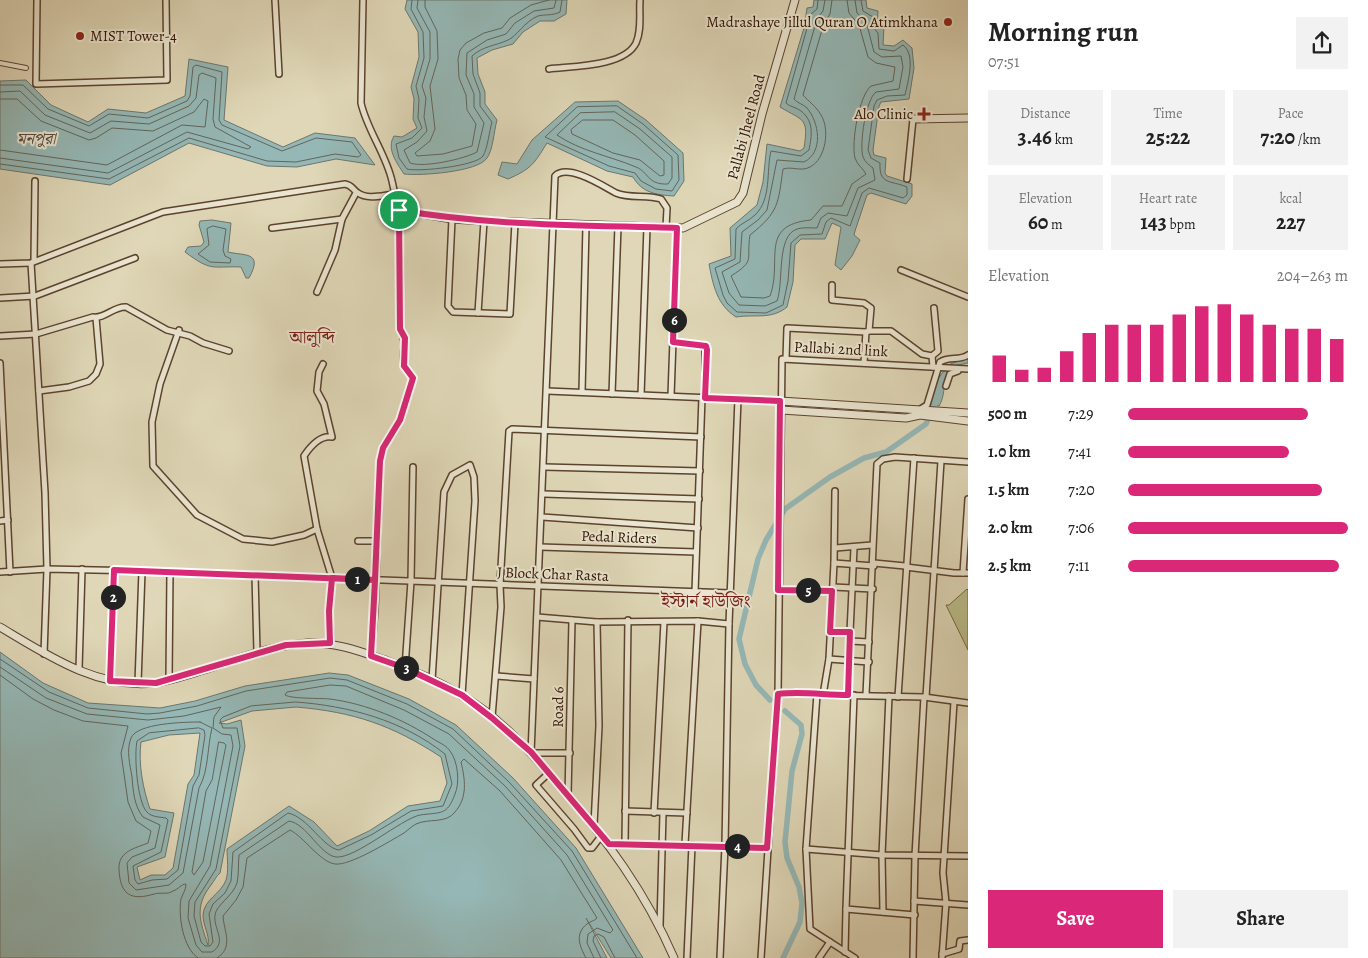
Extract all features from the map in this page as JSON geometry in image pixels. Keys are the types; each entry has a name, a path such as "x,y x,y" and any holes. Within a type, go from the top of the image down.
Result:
{"street":[{"path":"37,0 36,84 167,80 166,0"},
{"path":"275,0 279,74"},
{"path":"363,0 360,103 364,119 392,178 399,210 400,329 405,338 404,366 413,378 400,420 383,448 380,461 371,656"},
{"path":"549,69 611,61 630,52 639,33 640,0"},
{"name":"Pallabi Jheel Road","path":"680,228 720,211 741,197 795,0"},
{"path":"0,63 26,68"},
{"path":"907,179 913,119 968,118"},
{"path":"531,752 536,617 544,494 554,180 558,173 583,175 619,194 662,199 667,208 666,228"},
{"path":"35,182 32,262 47,569 44,654"},
{"path":"0,264 32,262 163,212 346,184 350,185 356,193 372,196 395,194"},
{"path":"316,292 335,250 342,219 356,193"},
{"path":"399,210 452,219 484,222 552,226 680,228 671,396"},
{"path":"272,228 342,219"},
{"path":"452,219 448,306 453,312 508,314 512,312 515,223"},
{"path":"478,313 484,222"},
{"path":"582,392 586,226"},
{"path":"612,394 618,226"},
{"path":"641,395 647,227"},
{"path":"0,298 35,296 135,258"},
{"path":"901,270 967,297 968,304"},
{"path":"832,285 832,300 864,303 871,308 864,363"},
{"path":"0,336 36,334 93,317 96,318 120,306 126,307 166,330 178,331 229,351"},
{"path":"932,356 938,350 934,308"},
{"path":"39,391 69,387 89,381 96,374 100,364 96,318"},
{"path":"786,359 787,328 891,331 922,354 932,356"},
{"path":"178,331 160,384 152,422 153,466 197,516 243,538 272,542 304,536 317,529"},
{"path":"673,342 706,346 707,350 701,436 695,592"},
{"path":"932,356 936,367"},
{"path":"781,410 906,418 921,412 927,405 936,367 940,362 945,359 965,357 966,368 954,370 950,374 946,386"},
{"name":"Pallabi 2nd link","path":"760,958 778,694 782,359 966,368"},
{"path":"0,363 3,489 8,520 10,572"},
{"path":"323,364 319,372 317,390 324,404 332,437 326,436 318,440 304,456 317,529 332,578 329,611 330,643"},
{"path":"547,391 780,401 921,412 968,420"},
{"path":"720,958 725,846 729,624 738,399"},
{"path":"938,414 968,413"},
{"path":"492,718 496,676 509,431 512,429 545,429 701,436"},
{"path":"866,695 873,589 874,565 872,545 877,464 883,459 895,456 968,462"},
{"path":"898,697 914,458"},
{"path":"913,958 915,856 941,460"},
{"path":"432,680 444,492 452,476 470,465 475,488 462,695"},
{"path":"405,668 411,581 413,467"},
{"path":"544,467 700,470"},
{"path":"823,696 829,659 833,589 835,548 834,490"},
{"path":"544,494 698,499"},
{"path":"834,563 966,573 968,499"},
{"path":"542,517 698,528"},
{"path":"0,521 8,520"},
{"path":"358,541 377,541"},
{"path":"835,548 854,548 872,545"},
{"name":"Pedal Riders","path":"540,547 696,552"},
{"path":"845,952 849,853 850,632 854,548"},
{"path":"79,670 82,569"},
{"name":"J Block Char Rasta","path":"0,572 82,569 730,593"},
{"path":"110,681 114,570"},
{"path":"138,683 142,571"},
{"path":"169,680 170,572"},
{"path":"255,575 257,652"},
{"path":"778,590 873,589"},
{"path":"536,617 597,622 628,620 698,621 729,624"},
{"name":"Road 6","path":"568,795 572,620"},
{"path":"625,844 628,620"},
{"path":"685,844 698,621"},
{"path":"594,825 599,726 597,622"},
{"path":"654,813 664,622"},
{"path":"0,627 44,654 79,670 110,681 138,683 169,680 257,652 286,645 330,643 405,668 432,680 462,695 531,752 602,834 639,887 660,925 674,958"},
{"path":"830,632 850,632"},
{"path":"850,641 869,642"},
{"path":"829,659 869,662"},
{"path":"496,676 534,679"},
{"path":"778,694 793,692 823,696 925,697 968,703"},
{"path":"817,694 806,849 810,930 855,958"},
{"path":"883,912 882,855 889,696"},
{"path":"954,702 943,873 946,903 942,956 959,949 960,942"},
{"path":"531,752 570,753"},
{"path":"549,773 536,785 588,848 592,848 602,834"},
{"path":"626,811 687,813"},
{"path":"660,925 663,813"},
{"path":"609,844 685,844 767,848"},
{"path":"686,958 692,845"},
{"path":"806,849 882,855 915,856 945,854 968,856"},
{"path":"914,901 968,905"},
{"path":"846,909 915,915"},
{"path":"960,942 968,940"},
{"path":"819,958 830,942"},
{"path":"960,942 968,945"}],"green space":[{"path":"967,589 968,650 946,605 949,605"}],"water":[{"path":"407,0 567,0 566,14 554,21 540,21 523,32 513,44 492,50 477,58 478,74 485,92 485,104 497,120 489,155 482,163 461,170 435,174 404,174 393,156 391,146 394,136 402,137 417,128 413,119 414,99 411,87 419,57 418,32 405,9"},
{"path":"814,0 866,0 867,8 878,11 877,26 884,27 883,45 894,46 903,40 912,48 914,68 909,99 881,102 873,150 874,155 886,158 885,173 887,176 912,184 912,196 906,204 871,193 867,195 854,235 860,240 852,256 841,270 835,265 841,227 832,223 825,239 801,239 795,245 793,282 787,307 775,314 736,317 724,307 720,300 714,287 709,264 731,256 730,228 757,205 763,182 767,144 800,151 804,148 805,125 799,118 780,107 804,28 807,8 813,7"},
{"name":"মনপুরা","path":"189,59 228,67 224,120 283,147 315,133 355,138 375,165 336,159 297,167 267,166 189,143 110,185 0,169 0,81 26,80 51,105 88,122 108,109 146,113 185,96"},
{"path":"618,101 646,120 683,153 684,181 674,196 645,190 633,177 607,171 547,143 527,169 508,179 498,175 502,162 517,164 532,140 575,102"},
{"path":"212,220 231,223 228,252 250,256 253,259 253,269 249,278 246,278 241,267 212,267 201,263 185,252 188,247 201,246 204,242 199,225 200,221"},
{"path":"968,357 968,363 953,366 947,374 939,406 930,404 938,379 948,365"},
{"path":"0,652 43,683 88,703 160,708 195,701 245,686 329,673 348,675 409,699 456,725 513,778 576,848 643,958 611,958 586,918 607,958 0,958","holes":["296,707 336,712 372,722 406,736 441,757 447,783 440,801 408,806 369,831 337,846 314,822 289,806 227,849 228,869 226,880 204,909 203,919 208,945 201,921 200,907 206,893 220,873 245,746 241,720 227,724 219,723 252,711","200,733 194,775 188,784 173,868 165,875 151,875 140,880 137,867 165,857 174,813 150,809 142,776 141,742 169,735"]}],"waterway":[{"path":"770,700 756,685 745,664 739,639 758,559 766,540 785,509 830,477 864,458 886,452 926,424 937,399"},
{"path":"783,958 800,922 802,903 799,887 787,858 785,842 792,771 802,734 801,725 785,711"}],"place":[{"name":"Madrashaye Jillul Quran O Atimkhana","path":"948,22"},
{"name":"MIST Tower-4","path":"80,36"},
{"name":"Alo Clinic","path":"924,114"}],"district":[{"name":"আলুব্দি","path":"312,337"},
{"name":"ইস্টার্ন হাউজিং","path":"706,601"}],"route":[{"path":"399,210 400,329 405,338 404,366 413,378 400,420 390,438 387,439 380,461 378,472 375,580 332,578 329,611 330,643 286,645 257,652 196,673 156,683 110,681 114,570 170,572 375,580 375,610 371,656 405,668 462,695 492,718 531,752 609,844 685,844 767,848 778,694 793,692 823,696 848,695 850,660 850,632 830,632 832,591 778,590 780,401 705,398 706,346 673,342 677,228 552,226 484,222 452,219 399,210"}]}
